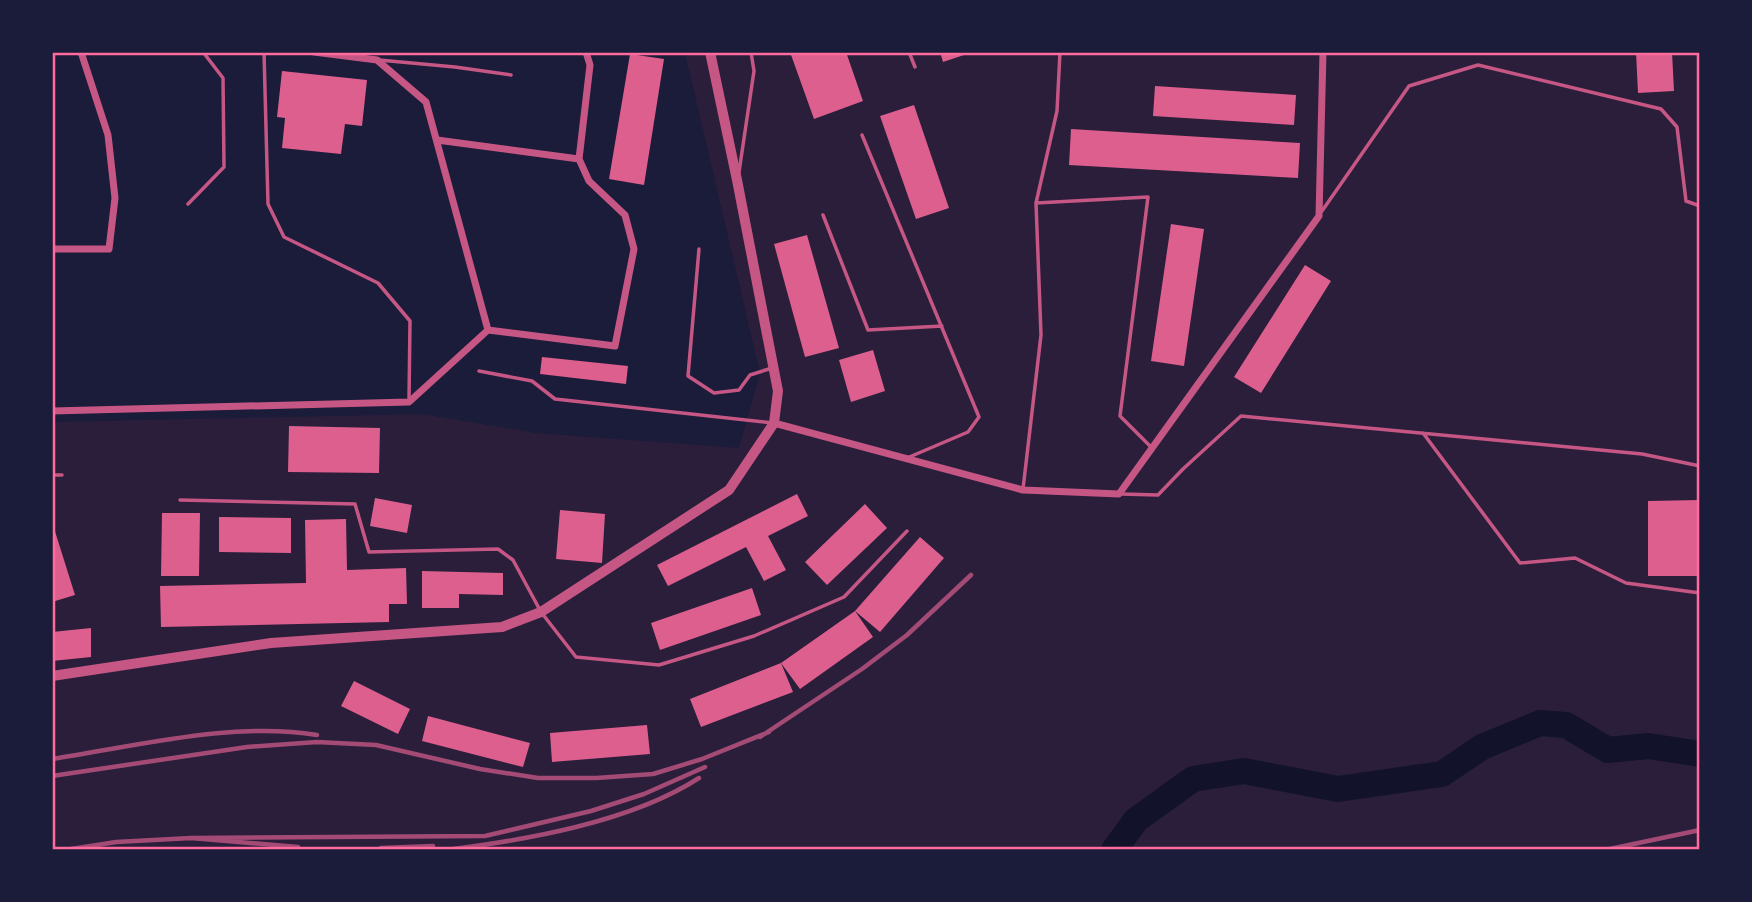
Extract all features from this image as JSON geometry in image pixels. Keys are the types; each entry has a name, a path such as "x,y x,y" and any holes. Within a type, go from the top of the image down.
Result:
{"street":[{"path":"52,249 110,249 115,198 108,135 81,52"},
{"path":"314,52 377,60 426,102 488,330"},
{"path":"52,411 409,402 488,330 615,346 634,248 625,215 589,181 579,159 590,65 586,52"},
{"path":"52,676 271,642 502,627 541,612 729,490 774,423 778,391 710,52"},
{"path":"774,423 1023,490 1119,494 1319,216 1324,52"},
{"path":"437,140 579,159"}],"lane":[{"path":"188,204 224,167 223,78 203,52"},
{"path":"264,52 268,204 284,237 378,284 410,321 409,402"},
{"path":"737,180 754,71 751,52"},
{"path":"909,52 915,68"},
{"path":"1023,490 1041,335 1036,203 1057,111 1060,52"},
{"path":"377,60 511,75"},
{"path":"1319,216 1409,86 1478,65 1661,109 1677,127 1686,201 1699,206"},
{"path":"862,135 979,417 968,432 906,458"},
{"path":"1036,203 1148,197 1119,416 1152,448"},
{"path":"822,215 868,330 942,326"},
{"path":"699,249 688,376 714,393 740,390 750,375 775,368"},
{"path":"479,371 532,381 555,399 774,423"},
{"path":"1119,494 1158,495 1241,416 1642,454 1699,466"},
{"path":"1423,433 1520,563 1576,558 1626,583 1699,593"},
{"path":"52,475 62,475"},
{"path":"180,500 355,504 369,552 498,549 513,560 541,612 576,657 659,664 754,636 844,597 907,531"}],"shaded area":[{"path":"685,53 1699,53 1699,849 53,849 52,422 422,414 536,433 739,448 760,373"}],"building":[{"path":"790,52 846,52 863,101 814,119"},
{"path":"940,52 970,52 970,53 943,62"},
{"path":"1636,52 1672,52 1674,91 1638,93"},
{"path":"630,54 664,59 644,185 609,179"},
{"path":"282,71 367,80 362,126 345,124 341,154 282,148 285,118 277,117"},
{"path":"1155,86 1296,95 1294,125 1153,116"},
{"path":"914,105 949,208 916,219 880,116"},
{"path":"1071,129 1300,143 1298,178 1069,165"},
{"path":"1171,224 1204,229 1184,366 1151,361"},
{"path":"807,235 839,348 805,357 774,244"},
{"path":"1305,265 1331,281 1261,393 1234,377"},
{"path":"873,350 885,391 851,402 839,360"},
{"path":"542,357 628,366 626,384 540,374"},
{"path":"289,426 380,428 379,473 288,472"},
{"path":"797,494 808,516 768,536 786,570 764,581 746,547 668,586 657,565"},
{"path":"375,498 412,505 407,533 370,526"},
{"path":"1700,500 1700,576 1648,576 1648,501"},
{"path":"865,504 887,528 827,585 805,562"},
{"path":"560,510 605,514 602,563 556,559"},
{"path":"162,513 200,513 199,576 161,576"},
{"path":"219,517 291,518 291,553 219,552"},
{"path":"346,519 347,570 406,568 407,604 389,604 389,622 161,627 160,586 306,583 305,520"},
{"path":"52,526 75,595 52,602"},
{"path":"920,537 944,558 880,632 855,611"},
{"path":"422,571 503,573 503,595 459,594 459,608 422,608"},
{"path":"752,588 761,615 660,650 651,623"},
{"path":"855,611 873,637 800,689 781,663"},
{"path":"91,628 91,657 52,661 52,632"},
{"path":"781,663 793,692 701,727 690,699"},
{"path":"354,681 410,709 398,734 341,706"},
{"path":"428,716 530,743 523,767 422,741"},
{"path":"647,725 650,754 552,762 550,733"}],"waterway":[{"path":"1114,850 1136,820 1193,779 1244,771 1338,789 1442,774 1482,747 1540,723 1566,725 1608,750 1648,746 1700,754"}],"railway":[{"path":"760,737 862,669 907,635 971,575"},
{"path":"52,759 219,733 285,731 317,735"},
{"path":"52,776 247,747 317,742 376,745 480,769 538,778 596,778 653,774 702,759 769,732"},
{"path":"298,847 191,838 485,836 591,811 644,794 705,767"},
{"path":"446,850 510,841 577,827 642,806 699,778"},
{"path":"1605,850 1700,830"},
{"path":"65,850 116,842 191,838"},
{"path":"381,848 433,846"}]}
